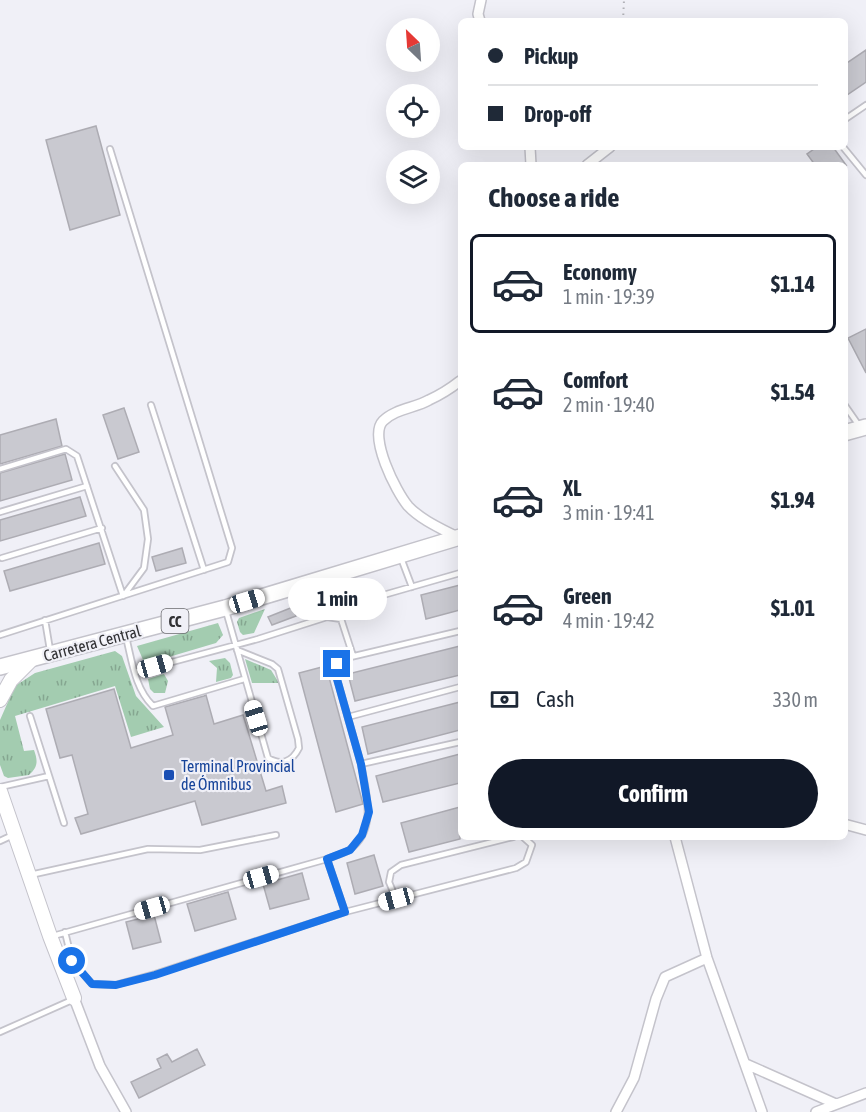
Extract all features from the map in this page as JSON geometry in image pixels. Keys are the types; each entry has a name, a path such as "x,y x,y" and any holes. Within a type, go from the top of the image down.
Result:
{"main road":[{"path":"848,432 863,428"},
{"name":"Carretera Central","path":"0,667 225,608 458,539"}],"street":[{"path":"479,18 481,0"},
{"path":"591,162 606,150"},
{"path":"458,382 428,401 395,413 383,421 378,429 378,441 396,488 409,506 427,521 458,537"},
{"path":"0,700 11,680 32,659"},
{"path":"0,789 50,936 100,1066 126,1112"},
{"path":"848,825 866,830"},
{"path":"676,840 707,958 762,1112"},
{"path":"616,1112 634,1078 656,999 665,977 707,958"},
{"path":"746,1064 836,1104"},
{"path":"816,1112 866,1093"}],"lane":[{"path":"848,117 866,105"},
{"path":"0,635 228,562 232,548 110,149"},
{"path":"845,150 866,175"},
{"path":"151,405 204,570"},
{"path":"848,409 863,428"},
{"path":"0,469 66,449 76,456 123,596"},
{"path":"116,466 144,510 148,539 144,568 123,596"},
{"path":"0,512 87,486"},
{"path":"2,558 102,528"},
{"path":"400,555 412,587"},
{"path":"366,600 458,574"},
{"path":"225,608 244,679 268,758 283,763 290,760 299,748 298,739 278,669 272,664 237,650"},
{"path":"135,672 258,639 327,617 341,619 353,656"},
{"path":"45,620 51,653"},
{"path":"50,936 327,859 350,850 362,835 369,812 361,764 335,672 337,664 342,659 353,656 458,631"},
{"path":"125,635 144,698 153,706 244,679"},
{"path":"348,717 458,688"},
{"path":"30,716 64,823"},
{"path":"361,764 458,742"},
{"path":"0,789 49,776"},
{"path":"0,841 15,834"},
{"path":"30,875 148,849 200,850 276,835"},
{"path":"396,899 389,882 391,872 401,865 501,840"},
{"path":"65,932 72,961 92,984 116,985 155,975 345,912 516,868 526,862 532,845 526,840"},
{"path":"327,859 345,912"},
{"path":"0,1032 74,998"}],"path":[{"path":"623,18 624,0"}],"green space":[{"path":"265,609 254,633 243,635 237,622 239,618"},
{"path":"218,623 223,635 216,643 152,662 144,662 137,646"},
{"path":"115,651 122,656 136,696 164,727 131,737 115,686 15,716 24,751 34,750 36,764 29,775 8,778 4,776 0,765 0,720 15,686 35,673"},
{"path":"225,658 230,663 233,675 231,678 216,682 217,668 209,661"},
{"path":"245,659 271,670 279,683 252,683"},
{"path":"164,674 168,681 165,693 154,693 150,689 148,679"}],"building":[{"path":"866,50 866,82 848,94 848,62"},
{"path":"96,126 120,215 70,230 46,140"},
{"path":"813,150 835,150 844,162 813,162 807,154"},
{"path":"866,329 866,373 848,338"},
{"path":"124,408 139,452 118,459 103,415"},
{"path":"56,419 62,446 0,464 0,435"},
{"path":"65,454 72,480 0,501 0,473"},
{"path":"80,497 86,516 0,541 0,520"},
{"path":"99,543 105,564 10,591 4,571"},
{"path":"182,548 186,563 156,571 152,557"},
{"path":"458,586 458,611 426,619 421,595"},
{"path":"293,607 296,616 272,625 268,617"},
{"path":"458,646 458,675 355,701 348,674"},
{"path":"326,666 363,804 336,812 299,673"},
{"name":"Terminal Provincial de Ómnibus","path":"114,689 131,748 173,735 165,707 206,695 214,724 243,715 266,791 282,786 286,803 202,825 195,801 81,834 75,818 88,814 72,755 60,758 46,709"},
{"path":"458,703 458,731 368,754 362,727"},
{"path":"458,755 458,783 383,802 376,776"},
{"path":"458,808 458,840 409,852 401,823"},
{"path":"374,855 383,886 355,894 347,863"},
{"path":"302,873 309,899 270,909 263,884"},
{"path":"228,892 236,919 195,931 187,904"},
{"path":"154,915 161,942 133,949 126,922"},
{"path":"197,1049 205,1065 139,1098 131,1082 161,1068 157,1059 167,1054 172,1062"}],"place":[{"name":"Terminal Provincial de Ómnibus","path":"169,775"}],"route":[{"path":"72,961 92,984 116,985 155,975 345,912 327,859 350,850 362,835 369,812 361,764 335,672 337,664"}]}
